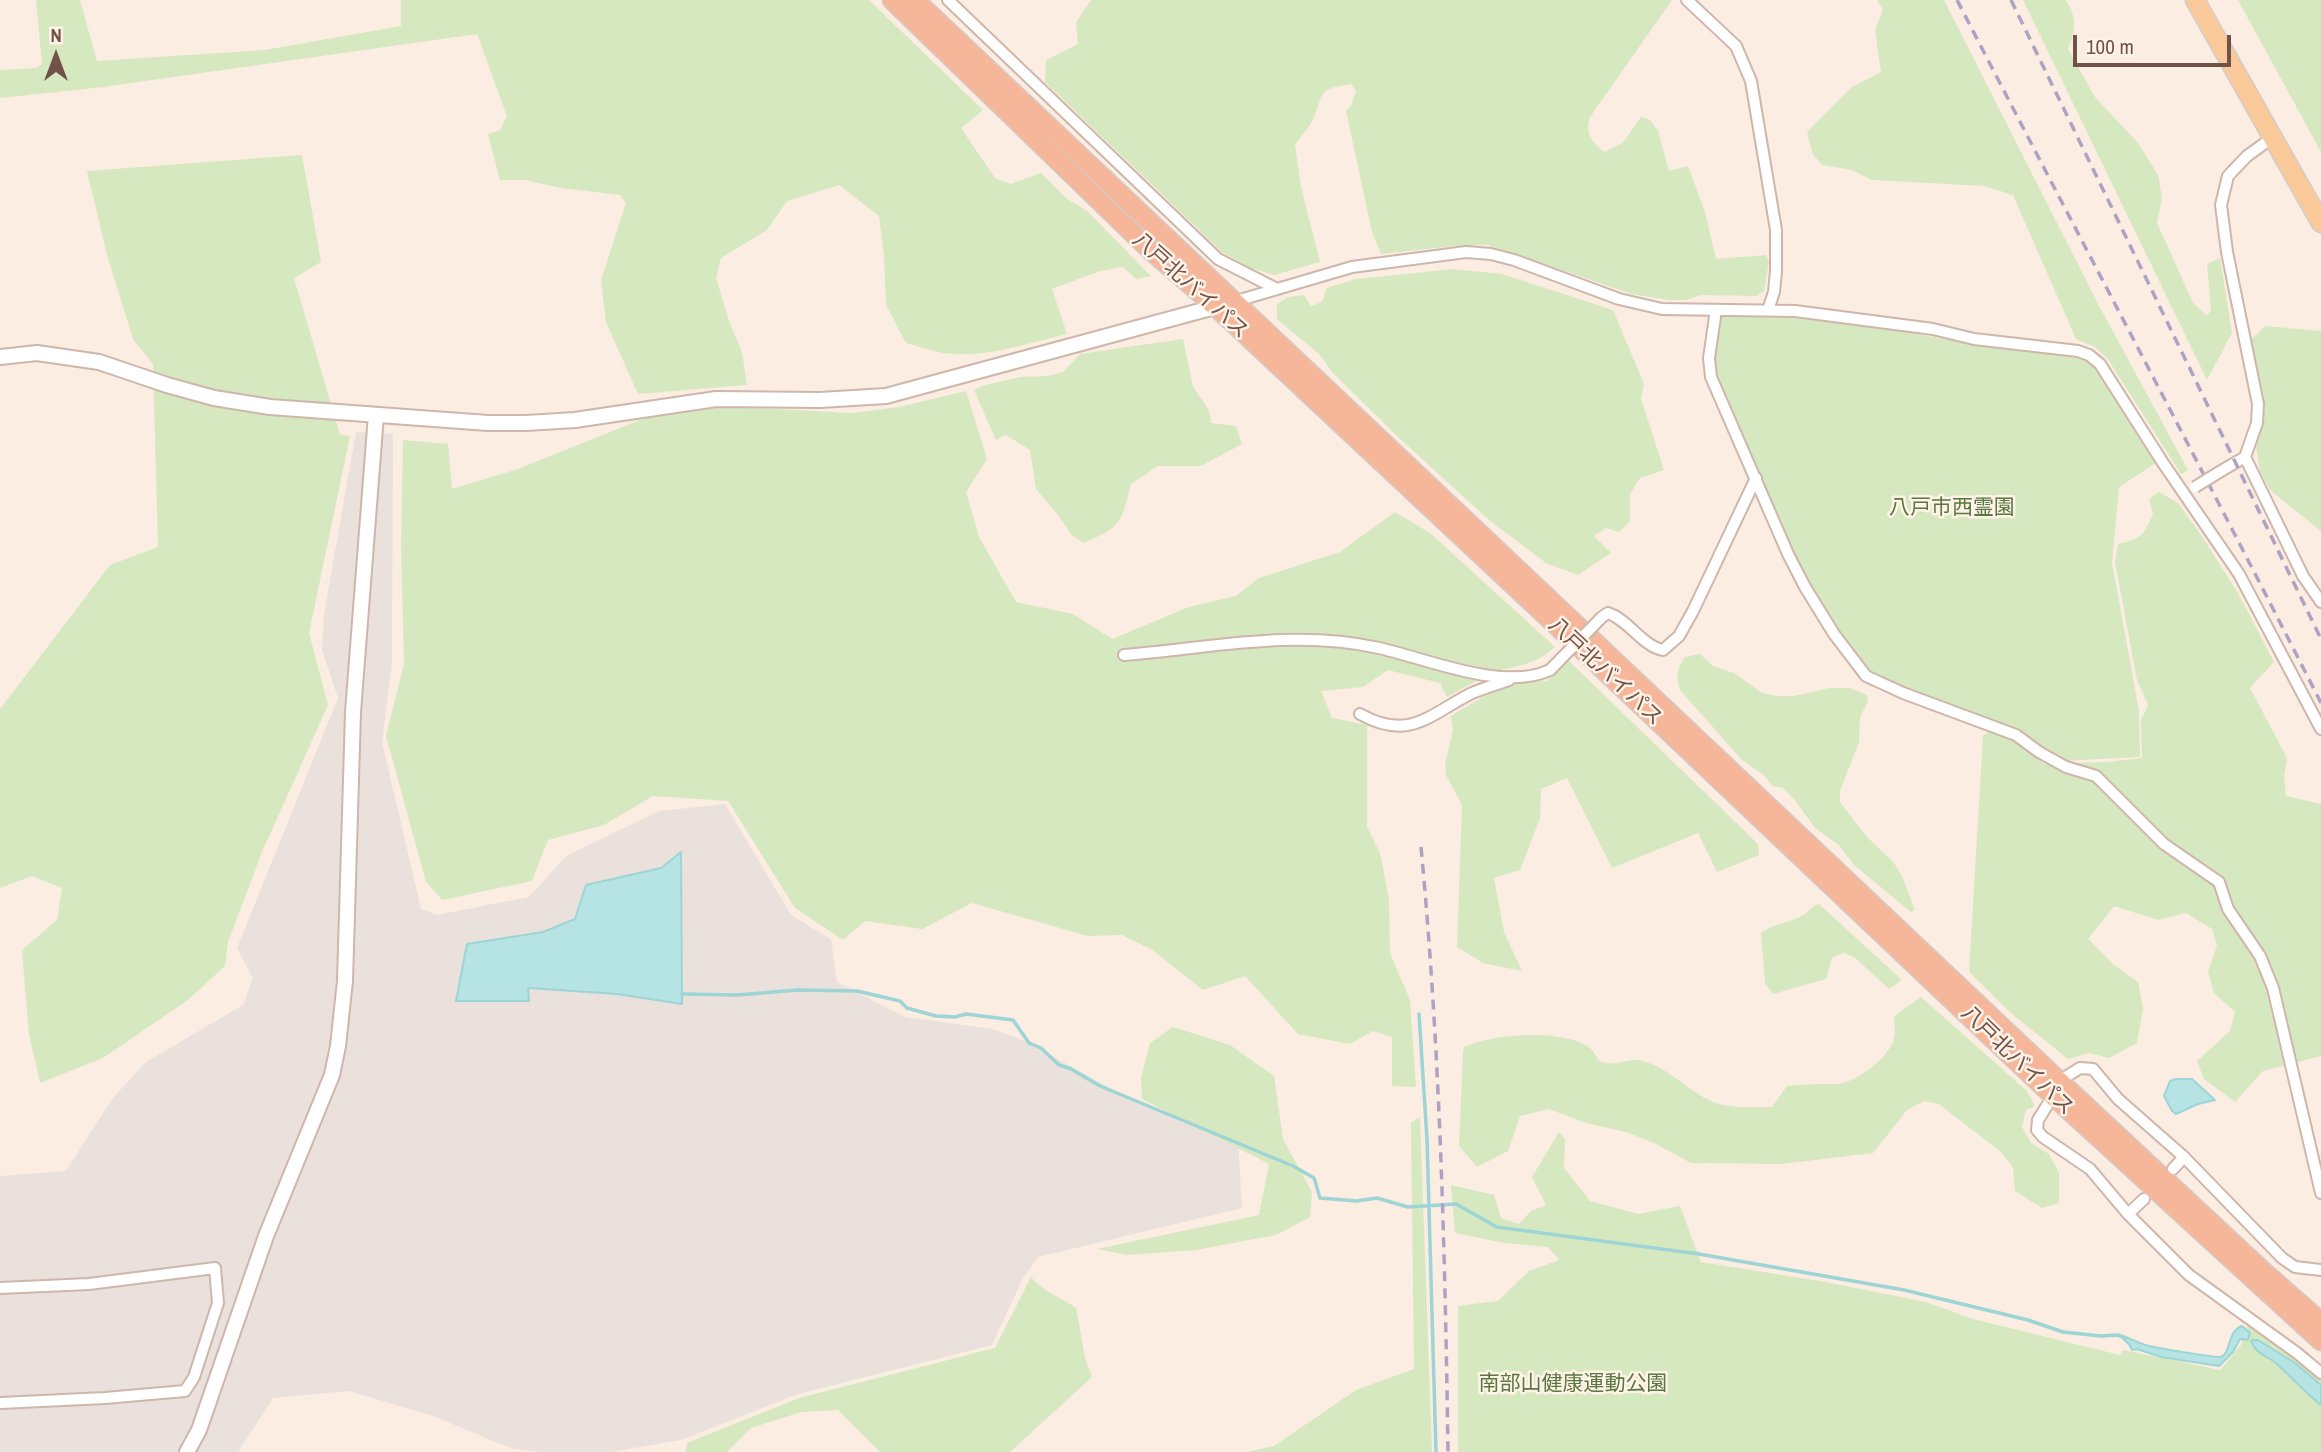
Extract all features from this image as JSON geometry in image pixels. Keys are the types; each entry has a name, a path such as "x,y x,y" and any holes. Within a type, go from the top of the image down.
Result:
{"highway":[{"name":"八戸北バイパス","path":"892,0 1149,249 1224,305"},
{"name":"八戸北バイパス","path":"915,0 1224,305 2321,1341"},
{"name":"八戸北バイパス","path":"2056,1089 2321,1322"}],"main road":[{"path":"2195,0 2321,223"}],"street":[{"path":"948,0 1218,259 1275,288"},
{"path":"1687,0 1736,46 1751,81 1776,230 1774,292 1768,310"},
{"path":"2184,494 2245,457 2257,423 2258,404 2229,264 2221,205 2228,176 2247,156 2272,138"},
{"path":"0,357 37,353 99,362 214,398 270,407 488,423 575,420 716,399 820,400 877,397 940,383 1352,267 1466,252 1491,254 1640,305 1662,309 1796,311 1933,329 1974,339 2059,348 2089,355 2100,364 2239,574 2321,729"},
{"path":"1716,310 1709,358 1711,377 1805,587 1834,634 1866,676 2016,736 2066,767 2096,776 2164,844 2219,882 2228,909 2260,956 2273,988 2321,1193"},
{"path":"187,1452 199,1430 266,1236 322,1102 332,1075 338,1046 345,981 353,712 376,415"},
{"path":"2245,457 2303,576 2321,602"},
{"path":"1124,655 1268,639 1320,639 1379,648 1500,678 1530,678 1550,670 1608,613 1617,616 1655,648 1663,650 1671,645 1693,611 1756,478"},
{"path":"1360,714 1388,727 1411,724 1445,710 1472,693 1515,678"},
{"path":"2321,1269 2295,1267 2282,1258 2184,1157 2118,1099 2093,1069 2080,1068 2056,1089 2038,1120 2037,1130 2090,1169 2128,1214 2189,1275 2321,1373"},
{"path":"2173,1169 2184,1157"},
{"path":"2128,1214 2144,1199"},
{"path":"0,1288 89,1284 215,1268 218,1303 194,1377 185,1391 0,1403"}],"shaded area":[{"path":"356,432 393,434 392,662 382,742 421,909 437,915 529,897 566,856 659,811 725,804 791,915 831,939 837,982 905,1017 993,1029 1028,1042 1118,1093 1238,1142 1242,1208 1038,1257 1023,1278 992,1345 798,1394 681,1440 611,1452 541,1452 513,1449 433,1416 349,1391 273,1398 238,1452 0,1452 0,1176 66,1171 112,1099 146,1062 243,1005 253,978 237,948 338,698 322,650 324,614"}],"green space":[{"path":"36,0 80,0 97,61 265,50 401,26 401,0 869,0 983,110 961,128 995,178 1011,184 1041,173 1067,199 1087,211 1151,276 1136,279 1123,267 1100,271 1052,289 1067,334 974,354 943,353 906,343 886,305 879,216 839,185 787,201 767,230 721,258 716,278 742,352 747,385 638,394 606,322 601,280 626,203 620,195 561,188 525,180 500,180 488,134 500,130 507,116 477,34 103,87 0,98 0,70 36,68 42,64"},
{"path":"1091,0 1672,0 1590,117 1589,133 1604,152 1623,143 1641,117 1650,120 1658,131 1669,171 1688,166 1705,212 1716,259 1766,255 1769,261 1764,291 1757,296 1700,295 1686,300 1632,294 1488,245 1381,254 1372,232 1346,111 1351,106 1356,91 1351,84 1325,92 1312,121 1295,145 1301,187 1320,262 1274,275 1251,268 1222,252 1045,82 1046,60 1078,44 1076,22"},
{"path":"1877,0 1944,0 2097,302 2188,470 2181,474 2107,358 2095,347 2076,339 2013,195 1984,186 1872,180 1852,170 1823,165 1813,155 1807,132 1852,87 1881,72 1875,30 1883,10"},
{"path":"2023,0 2066,0 2074,24 2068,49 2095,97 2138,143 2158,175 2162,198 2157,223 2193,303 2207,316 2211,310 2207,264 2220,258 2232,333 2207,380"},
{"path":"2238,0 2321,0 2321,152"},
{"path":"302,155 321,262 294,278 340,435 350,436 309,633 328,705 262,852 228,942 225,966 188,1000 103,1058 40,1083 29,1034 22,950 57,920 62,888 32,876 0,888 0,709 110,565 158,547 153,364 133,339 107,255 87,171"},
{"path":"1454,269 1502,274 1613,310 1644,384 1641,399 1664,470 1640,478 1630,494 1630,521 1619,532 1606,528 1594,536 1611,553 1578,575 1546,563 1489,520 1395,434 1332,372 1320,355 1277,319 1277,304 1288,297 1304,295 1311,306 1322,302 1327,288 1356,279"},
{"name":"八戸市西霊園","path":"1719,315 1795,317 1857,324 1998,348 2082,358 2093,364 2156,463 2119,487 2112,563 2139,711 2140,757 2061,761 1870,676 1837,633 1789,550 1713,372 1711,364"},
{"path":"2265,326 2321,331 2321,531 2270,490 2260,471 2256,447 2264,424 2264,410 2251,340"},
{"path":"1183,339 1193,387 1209,410 1211,423 1236,426 1242,444 1201,466 1158,466 1131,484 1122,516 1113,528 1083,543 1071,534 1036,489 1030,450 1006,435 996,440 974,390 1020,377 1048,376 1063,372 1080,354"},
{"path":"966,391 987,459 966,492 979,537 1016,602 1073,614 1112,639 1189,607 1236,596 1259,578 1340,552 1395,512 1430,533 1555,647 1539,659 1493,673 1447,697 1440,683 1388,670 1363,687 1321,691 1332,718 1367,725 1367,827 1380,853 1389,900 1390,953 1410,1000 1416,1087 1392,1086 1392,1037 1373,1031 1350,1044 1298,1034 1245,976 1203,990 1151,949 1122,935 1088,936 972,903 922,929 865,921 843,940 795,908 728,801 653,796 604,825 548,840 532,881 442,900 426,882 386,736 404,664 401,548 403,440 448,444 452,489 518,469 650,416 718,406 852,413 899,407"},
{"path":"2159,492 2178,503 2201,535 2238,593 2274,662 2250,688 2287,758 2284,776 2286,796 2321,804 2321,1056 2263,1071 2235,1102 2204,1079 2197,1061 2230,1031 2235,1012 2214,993 2208,971 2217,946 2212,929 2186,913 2158,920 2114,906 2088,939 2114,965 2138,982 2143,1009 2137,1043 2109,1058 2089,1053 2068,1059 2012,1014 1969,972 1983,736 1992,730 2017,742 2045,764 2142,758 2141,720 2148,705 2137,680 2115,562 2118,544 2137,538 2144,532 2153,514 2149,499"},
{"path":"1700,654 1713,666 1734,673 1762,693 1794,696 1829,688 1850,688 1867,695 1868,701 1860,717 1859,742 1840,791 1840,802 1867,837 1894,863 1915,910 1911,912 1854,865 1840,846 1815,828 1783,788 1772,786 1765,776 1742,760 1680,690 1677,677 1682,662 1685,657"},
{"path":"1568,660 1758,844 1759,855 1717,872 1698,833 1612,868 1567,778 1541,789 1540,818 1520,870 1494,878 1504,932 1522,971 1483,963 1457,947 1462,805 1446,775 1445,764 1453,730 1451,716 1514,682 1546,681"},
{"path":"1819,904 1902,980 1889,989 1854,957 1843,953 1832,958 1826,979 1773,994 1765,983 1761,933 1800,917"},
{"path":"1921,997 2027,1091 2035,1106 2026,1110 2022,1127 2031,1143 2049,1154 2059,1173 2059,1203 2042,1208 2015,1191 2013,1168 2002,1153 1939,1104 1924,1101 1907,1110 1873,1153 1781,1164 1691,1163 1654,1143 1626,1132 1586,1123 1549,1109 1520,1116 1508,1151 1477,1167 1459,1146 1463,1053 1464,1047 1476,1042 1528,1035 1563,1038 1590,1048 1599,1060 1605,1063 1638,1060 1653,1065 1713,1102 1727,1106 1772,1107 1787,1086 1845,1083 1871,1068 1891,1045 1895,1033 1894,1016"},
{"path":"1173,1027 1230,1045 1274,1076 1283,1139 1312,1192 1310,1217 1276,1235 1196,1250 1127,1255 1097,1249 1259,1215 1269,1164 1142,1099 1141,1078 1150,1043"},
{"path":"1420,1117 1432,1452 1246,1452 1274,1446 1356,1390 1414,1369 1411,1123"},
{"name":"南部山健康運動公園","path":"1559,1132 1565,1139 1564,1168 1590,1201 1638,1214 1680,1206 1701,1262 1826,1282 1926,1302 1973,1319 2120,1355 2123,1350 2220,1370 2241,1345 2250,1318 2321,1373 2321,1452 1458,1452 1458,1306 1498,1301 1529,1271 1559,1260 1548,1247 1505,1243 1455,1233 1451,1185 1494,1195 1501,1218 1519,1224 1531,1211 1546,1205 1532,1177"},
{"path":"1031,1277 1046,1290 1076,1308 1085,1358 1092,1377 1010,1452 880,1452 838,1410 801,1412 751,1428 727,1452 685,1452 687,1443 799,1398 995,1348"}],"water":[{"path":"681,852 682,1004 617,994 528,988 529,1001 456,1001 467,944 543,932 575,919 586,885 661,868"},
{"path":"2192,1079 2215,1100 2176,1114 2164,1096 2170,1081"},
{"path":"2242,1326 2250,1333 2248,1340 2240,1339 2233,1352 2219,1366 2132,1350 2122,1338 2123,1336 2154,1347 2221,1357 2227,1351 2231,1337"},
{"path":"2258,1340 2295,1363 2321,1385 2321,1405 2276,1363 2258,1351 2251,1341"}],"waterway":[{"path":"682,994 857,991 900,1001 907,1008 936,1016 955,1017 966,1014 1013,1020 1029,1043 1041,1048 1059,1065 1100,1086 1293,1166 1314,1178 1320,1198 1357,1201 1377,1198 1408,1207 1456,1204 1497,1227 1699,1254 1904,1290 2028,1320 2063,1332 2118,1335 2126,1338"},
{"path":"1419,1014 1427,1139 1436,1452"}],"railway":[{"path":"1957,0 2321,703"},
{"path":"2011,0 2321,639"},
{"path":"1421,847 1433,998 1440,1149 1448,1452"}]}
